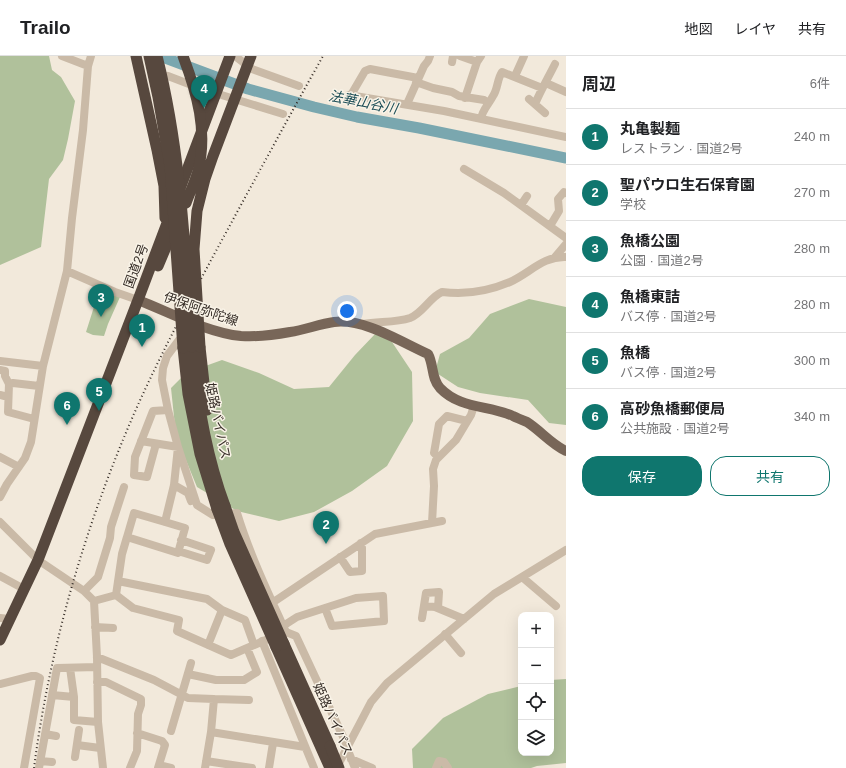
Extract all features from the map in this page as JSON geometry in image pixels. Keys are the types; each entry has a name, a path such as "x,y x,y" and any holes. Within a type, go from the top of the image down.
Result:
{"highway":[{"name":"姫路バイパス","path":"148,56 158,96 170,166 192,347"},
{"name":"姫路バイパス","path":"157,56 178,167 185,240 195,384 221,503 280,646 327,750 338,768"},
{"path":"140,300 186,203 197,172 202,152 201,120 198,102 183,56"},
{"path":"192,347 194,249 197,211 209,168 251,56"},
{"name":"国道2号","path":"0,640 5,618 24,589 38,560 125,334 140,300 164,229 215,93 231,57"},
{"path":"137,61 164,186 166,208 164,229"},
{"name":"姫路バイパス","path":"327,750 330,768"}],"main road":[{"name":"伊保阿弥陀線","path":"140,300 177,317 241,336 260,336 289,332 335,322 363,324 428,354 432,361 434,381 440,388 456,400 511,415 528,423 558,448 566,451"}],"street":[{"path":"62,56 88,66"},
{"path":"0,497 25,458 31,442 43,366 67,271 83,130 88,66 91,56"},
{"path":"407,104 417,80 430,56"},
{"path":"460,56 479,59 465,98"},
{"path":"515,76 524,56"},
{"path":"231,57 252,69 299,86"},
{"path":"545,113 532,102 544,86 555,64"},
{"path":"488,103 484,100 465,98 452,92 440,92 417,80 370,69 365,71 350,95 407,104 566,137"},
{"path":"481,119 493,96 502,72 566,92"},
{"path":"168,76 215,93 283,114"},
{"path":"464,169 496,188 566,238"},
{"path":"550,226 559,211 558,199 564,192 566,193"},
{"path":"521,205 527,196"},
{"path":"555,257 566,244"},
{"path":"363,324 376,321 392,321 411,318 442,292 472,292 492,288 510,282 546,260 555,257 566,257"},
{"path":"67,271 115,292 140,300"},
{"path":"207,327 180,340 167,356 163,368 162,380 178,447 197,505 213,514 237,513 245,539 284,629 296,636 345,741 355,768"},
{"path":"0,361 43,366"},
{"path":"0,370 5,371 4,376 9,384"},
{"path":"9,384 13,383 40,386"},
{"path":"9,384 4,396 8,412 34,419"},
{"path":"432,523 434,486 433,469 436,460 456,440 474,406"},
{"path":"156,444 147,477 134,475 135,457 154,411 168,410"},
{"path":"438,457 434,453 439,424 446,416 467,421"},
{"path":"141,441 178,447"},
{"path":"165,522 174,485 178,447"},
{"path":"0,457 19,467"},
{"path":"174,485 188,493 194,507"},
{"path":"84,591 98,577 110,538 111,527 122,488"},
{"path":"116,595 122,554 134,513 184,528 178,551"},
{"path":"272,603 375,534 442,521"},
{"path":"0,522 38,560 84,591 94,601 98,722 100,748 104,766"},
{"path":"127,537 178,553 178,551 207,560 211,550 181,540"},
{"path":"340,557 350,572 362,571 361,543"},
{"path":"338,768 371,702 387,683 494,594 566,550"},
{"path":"0,576 24,589"},
{"path":"522,577 556,606"},
{"path":"118,581 207,599 222,610 245,620 257,672 244,680 216,680 188,674"},
{"path":"422,618 426,593 439,592 438,608"},
{"path":"94,601 116,595"},
{"path":"116,595 133,608 180,620 177,631 231,655 284,629 297,617 356,598 383,596 384,621 332,626 325,608"},
{"path":"424,606 438,608 464,619"},
{"path":"208,645 222,610"},
{"path":"95,627 113,628"},
{"path":"446,634 461,652"},
{"path":"262,641 314,768"},
{"path":"97,657 154,680 188,698 249,700"},
{"path":"171,731 191,663"},
{"path":"52,762 40,764 57,668 97,667"},
{"path":"70,668 74,697 74,720 98,722"},
{"path":"0,684 32,676 40,678 24,768"},
{"path":"97,682 106,682 141,699 138,714 137,751 130,768"},
{"path":"52,696 74,697"},
{"path":"214,699 206,764 252,768"},
{"path":"75,757 78,730"},
{"path":"211,732 305,747"},
{"path":"137,733 162,741 165,745 158,767 171,768"},
{"path":"45,734 56,736"},
{"path":"269,768 273,743"},
{"path":"77,745 100,748"},
{"path":"351,759 372,768"},
{"path":"436,768 440,761 444,762 448,768"}],"green space":[{"path":"0,56 49,56 52,70 61,77 75,101 63,160 49,179 41,247 0,265"},
{"path":"100,288 120,297 104,336 93,335 86,332"},
{"path":"529,299 566,307 566,425 549,423 528,400 480,393 458,387 435,372 440,354 469,338 490,314"},
{"path":"376,333 392,342 412,372 413,421 387,466 352,491 314,512 279,521 237,511 197,487 176,436 171,388 186,373 222,360 259,373 294,389 329,387 355,355"},
{"path":"566,679 566,763 531,768 413,768 412,749 443,718 488,694 518,687 518,756 554,756 554,680"}],"waterway":[{"name":"法華山谷川","path":"160,56 248,89 314,107 357,117 566,158"}],"railway":[{"path":"34,768 41,722 60,629 87,538 119,450 137,407 159,361 205,271 323,56"}],"place":[{"name":"魚橋東詰","path":"204,108"},
{"name":"魚橋公園","path":"101,317"},
{"name":"丸亀製麺","path":"142,347"},
{"name":"魚橋","path":"99,411"},
{"name":"高砂魚橋郵便局","path":"67,425"},
{"name":"聖パウロ生石保育園","path":"326,544"}]}
